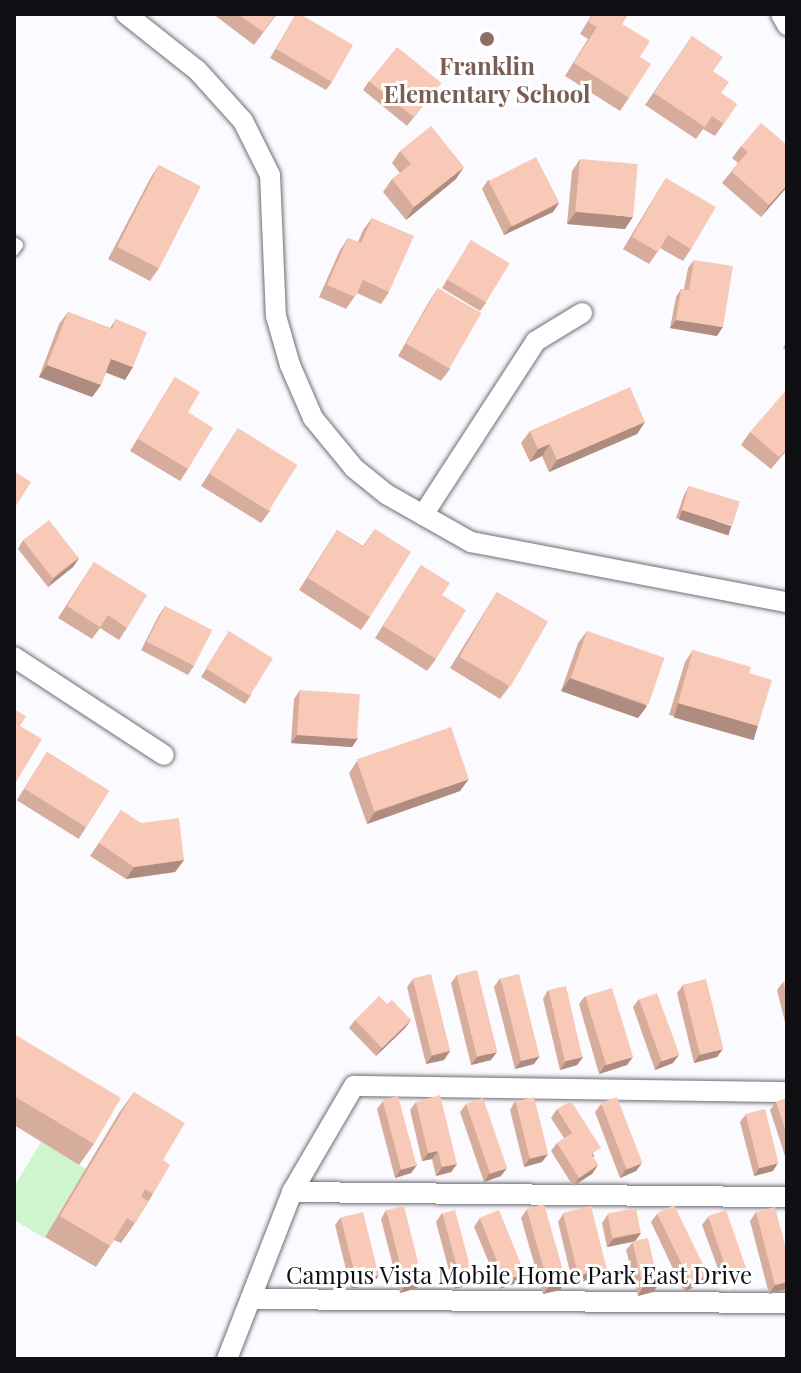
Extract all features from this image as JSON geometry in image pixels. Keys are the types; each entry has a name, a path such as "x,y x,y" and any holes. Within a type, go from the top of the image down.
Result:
{"street":[{"path":"126,14 197,70 243,121 270,175 276,316 290,365 313,418 354,468 423,515 471,542 787,602"},
{"path":"781,14 787,25"},
{"path":"423,515 536,341 582,313"},
{"path":"14,657 164,755"},
{"path":"227,1359 292,1192 354,1086 787,1092"},
{"path":"292,1192 787,1197"},
{"name":"Campus Vista Mobile Home Park East Drive","path":"251,1299 787,1303"}],"lane":[{"path":"14,242 18,245 14,251"}],"green space":[{"path":"41,1142 86,1169 44,1238 14,1220 14,1187"}],"building":[{"path":"238,14 276,14 263,32"},
{"path":"296,14 353,45 332,82 276,49"},
{"path":"593,14 628,14 622,24 650,41 640,57 651,64 629,98 574,63 597,27 588,22"},
{"path":"692,36 723,57 713,71 729,82 721,93 737,104 724,124 712,116 705,127 654,93"},
{"path":"397,47 441,83 414,117 369,81"},
{"path":"761,123 787,145 787,185 769,205 731,171 748,152 741,146"},
{"path":"431,126 464,167 414,207 392,179 411,164 400,151"},
{"path":"536,157 559,202 512,227 489,181"},
{"path":"580,159 638,164 633,217 575,212"},
{"path":"159,165 201,186 159,268 117,247"},
{"path":"666,178 716,207 691,249 668,235 658,252 632,237"},
{"path":"372,218 414,236 389,292 363,280 355,297 327,285 348,238 361,243"},
{"path":"471,240 510,263 486,303 447,279"},
{"path":"694,260 733,266 723,327 676,320 681,289 689,290"},
{"path":"438,288 481,313 449,368 406,343"},
{"path":"68,312 112,329 116,319 147,332 133,367 111,359 101,385 47,365"},
{"path":"175,377 200,392 188,412 213,428 188,469 138,439"},
{"path":"630,387 645,422 557,460 550,444 538,449 530,431"},
{"path":"787,389 787,448 779,457 750,432"},
{"path":"238,428 297,465 269,511 209,474"},
{"path":"14,471 31,482 14,509"},
{"path":"689,486 740,501 732,525 682,510"},
{"path":"49,520 79,558 53,578 23,540"},
{"path":"375,529 411,552 370,617 308,578 337,530 363,547"},
{"path":"94,562 147,595 127,628 108,615 100,627 67,606"},
{"path":"421,565 450,583 442,595 466,610 436,659 383,626"},
{"path":"497,592 548,621 511,686 460,657"},
{"path":"165,606 212,630 194,666 147,642"},
{"path":"229,631 273,659 250,696 206,668"},
{"path":"587,631 665,658 648,705 571,678"},
{"path":"693,650 751,667 749,673 772,680 758,726 678,703"},
{"path":"300,690 360,694 357,739 297,735"},
{"path":"14,709 26,716 20,726 42,739 14,785"},
{"path":"451,727 469,779 374,812 356,760"},
{"path":"47,752 109,791 86,827 24,788"},
{"path":"121,810 141,823 179,818 184,860 134,867 99,843"},
{"path":"477,970 497,1052 477,1057 457,975"},
{"path":"431,974 450,1051 432,1055 413,979"},
{"path":"519,974 540,1056 521,1061 501,979"},
{"path":"706,979 723,1049 700,1055 683,985"},
{"path":"566,986 582,1057 565,1061 548,990"},
{"path":"612,988 633,1057 606,1065 585,996"},
{"path":"657,993 680,1055 662,1062 639,999"},
{"path":"379,996 387,1004 392,1000 411,1020 382,1048 355,1020"},
{"path":"14,1034 121,1098 94,1144 14,1096"},
{"path":"134,1092 185,1123 163,1160 170,1165 153,1194 145,1189 141,1197 148,1201 135,1223 127,1218 110,1246 60,1216"},
{"path":"440,1095 457,1164 442,1167 438,1151 428,1153 416,1102"},
{"path":"398,1096 417,1166 401,1170 383,1100"},
{"path":"534,1097 548,1154 530,1159 516,1102"},
{"path":"617,1097 642,1163 627,1169 601,1103"},
{"path":"483,1098 507,1168 490,1174 466,1104"},
{"path":"787,1098 787,1135 776,1102"},
{"path":"571,1101 601,1148 591,1154 598,1165 579,1178 557,1143 572,1133 557,1109"},
{"path":"765,1109 779,1163 759,1168 746,1114"},
{"path":"544,1204 566,1281 549,1286 527,1209"},
{"path":"674,1205 708,1275 691,1283 657,1213"},
{"path":"404,1206 422,1280 405,1284 387,1210"},
{"path":"591,1206 606,1268 578,1275 563,1213"},
{"path":"775,1207 787,1253 787,1282 775,1285 756,1212"},
{"path":"636,1208 641,1233 612,1238 608,1214"},
{"path":"455,1210 473,1277 460,1280 442,1213"},
{"path":"499,1210 524,1273 505,1281 480,1218"},
{"path":"726,1210 747,1271 729,1277 708,1216"},
{"path":"363,1212 379,1275 356,1281 341,1218"},
{"path":"648,1238 659,1284 643,1287 632,1242"}],"place":[{"name":"Franklin Elementary School","path":"487,39"}]}
